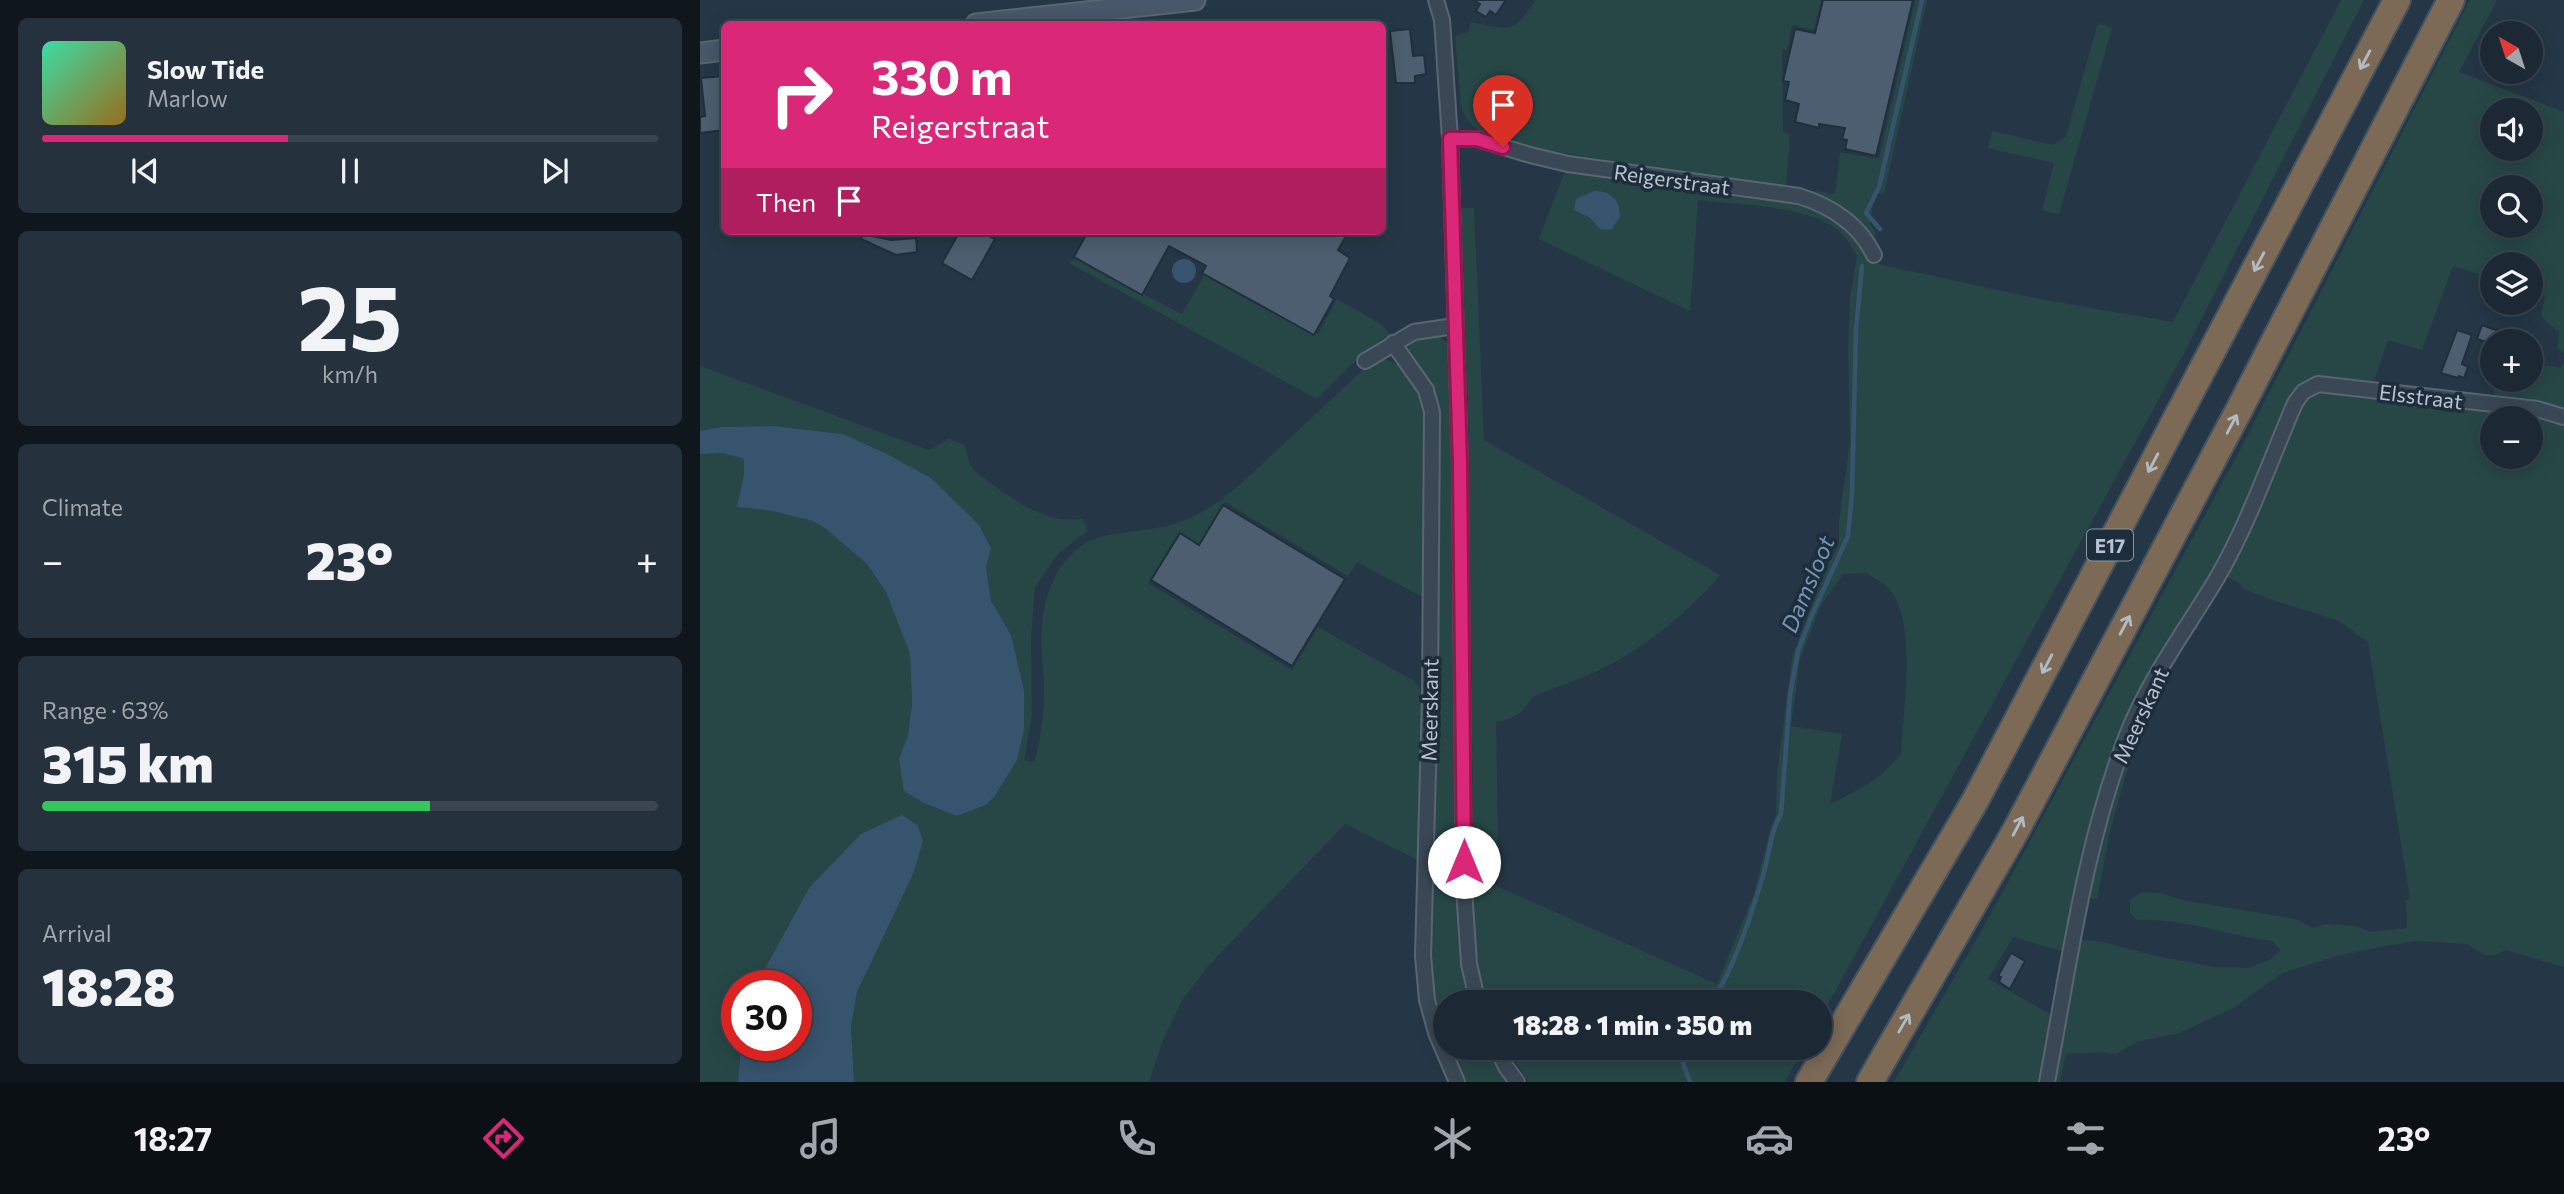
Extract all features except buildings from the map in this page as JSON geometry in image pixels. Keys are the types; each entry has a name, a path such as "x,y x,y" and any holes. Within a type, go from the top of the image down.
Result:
{"highway":[{"name":"E17","path":"1809,1082 1975,801 2397,0"},
{"name":"E17","path":"1870,1082 2015,832 2239,410 2451,0"}],"main road":[{"path":"1003,21 1195,0"},
{"path":"700,52 721,50"}],"street":[{"path":"1436,0 1442,20 1450,139 1463,662 1464,889 1468,964 1475,990"},
{"name":"Reigerstraat","path":"1450,139 1477,139 1530,156 1568,164 1799,195 1818,202 1850,223 1865,236 1874,255"},
{"path":"1365,361 1414,332 1455,326"},
{"name":"Meerskant","path":"1393,343 1426,390 1432,412 1430,696 1423,956 1427,1000 1436,1033 1457,1082"},
{"name":"Meerskant","path":"2047,1082 2081,899 2104,799 2128,733 2145,695 2218,576 2295,403 2304,392 2318,384"},
{"name":"Elsstraat","path":"2318,384 2537,409 2564,417"},
{"path":"1503,1060 1517,1082"}],"green space":[{"path":"1536,0 1821,0 1814,30 1792,25 1787,50 1782,49 1783,132 1790,134 1786,187 1835,194 1840,152 1879,159 1915,0 1927,0 1884,194 1875,193 1870,224 1875,232 1878,264 2045,300 2173,322 2341,0 2364,0 2184,353 1832,997 1832,990 1484,990 1474,935 1469,439 1461,208 1474,208 1484,440 1720,575 1672,622 1645,643 1597,671 1532,697 1517,714 1496,722 1498,834 1494,885 1717,984 1754,894 1776,815 1777,774 1792,658 1824,572 1839,544 1839,521 1850,442 1850,298 1857,256 1848,241 1828,224 1794,212 1698,200 1690,311 1539,239 1566,168 1700,175 1565,153 1557,155 1501,142 1476,129 1461,106 1455,36 1468,32 1471,22 1503,28 1516,24","holes":["1866,573 1881,582 1898,604 1906,644 1906,692 1901,754 1868,784 1830,804 1842,734 1791,726 1800,659 1821,605 1843,574"]},
{"path":"2470,0 2497,0 2486,21 2480,21 2480,32 2459,72 2480,80 2480,84 2490,84 2527,98 2480,98 2480,161 2543,161 2543,104 2564,112 2564,353 2558,348 2559,331 2541,316 2545,296 2543,252 2480,252 2480,274 2453,266 2422,350 2388,340 2374,381 2344,378 2313,381 2213,573 2120,738 2103,781 2091,825 2065,952 2013,937 1988,979 2054,1016 2042,1082 1894,1082 1988,919 2240,450"},
{"path":"2098,23 2112,28 2059,214 2042,210 2054,163 1988,148 1992,131 2053,145 2066,136"},
{"path":"1075,259 1182,314 1205,274 1318,334 1337,299 1381,324 1390,334 1361,355 1317,399 1069,263"},
{"path":"1438,336 1448,344 1457,902 1459,954 1466,990 1433,990 1433,1004 1429,990 1436,419 1408,349 1413,340"},
{"path":"1378,359 1395,363 1408,374 1426,404 1426,599 1357,562 1348,576 1225,502 1199,545 1179,533 1148,583 1292,670 1318,627 1414,681 1425,695 1420,861 1345,824 1207,967 1181,1002 1163,1040 1149,1082 854,1082 851,1026 857,992 914,872 923,842 809,888 764,970 721,970 721,1061 740,1061 738,1082 700,1082 700,454 723,453 744,459 744,474 737,507 768,510 813,521 867,564 886,592 910,654 912,703 908,735 899,759 905,791 924,803 957,816 986,805 1017,760 1024,730 1024,690 1011,635 991,601 986,567 991,548 931,478 843,434 773,426 721,427 700,431 700,366 929,450 949,439 965,445 973,469 1012,498 1045,515 1069,520 1082,519 1087,531 1057,555 1035,587 1031,638 1032,713 1024,761 1034,762 1043,708 1043,618 1048,594 1060,568 1075,551 1091,541 1109,535 1170,525 1215,504 1246,479 1368,365"},
{"path":"2564,362 2564,410 2495,396 2494,392 2543,392 2543,367 2545,365 2560,368"},
{"path":"2323,392 2480,409 2480,469 2543,469 2543,421 2564,426 2564,967 2506,950 2495,955 2485,955 2467,944 2415,941 2337,956 2282,973 2235,1007 2179,1033 2136,1042 2116,1054 2066,1054 2060,1082 2053,1082 2079,940 2099,941 2156,956 2215,967 2249,968 2271,959 2280,950 2273,941 2188,924 2137,920 2130,913 2130,900 2141,892 2161,893 2182,900 2296,919 2313,928 2325,924 2356,926 2371,932 2407,928 2406,900 2410,899 2368,642 2336,620 2254,593 2223,575 2301,404 2311,396"},
{"path":"2159,679 2165,682 2126,774 2110,831 2097,899 2087,898 2097,844 2131,736"},
{"path":"1451,1060 1493,1060 1505,1082 1461,1082"},
{"path":"1514,1060 1797,1060 1785,1082 1529,1082"}],"water":[{"path":"1594,191 1610,195 1616,201 1620,217 1611,230 1600,229 1590,218 1574,210 1576,199"},
{"path":"1184,259 1195,266 1196,271 1189,282 1184,283 1173,276 1172,271 1179,260"},
{"path":"773,426 843,434 887,454 931,478 979,525 991,548 986,567 991,601 1011,635 1024,690 1024,730 1017,760 986,805 957,816 924,803 904,791 899,759 908,735 912,704 910,654 886,592 867,564 813,521 768,510 737,507 744,474 744,459 723,453 700,454 700,431 721,427"},
{"path":"902,815 918,826 923,841 914,872 857,992 851,1026 854,1082 738,1082 740,1061 812,1061 812,970 764,970 809,888 861,834"}],"waterway":[{"name":"Damsloot","path":"1880,229 1866,213 1879,187 1922,0"},
{"name":"Damsloot","path":"1719,990 1753,908 1774,829 1781,814 1790,695 1798,651 1848,536 1852,493 1856,329 1862,266"},
{"name":"Damsloot","path":"1682,1060 1690,1082"}],"route":[{"path":"1464,862 1460,463 1450,139 1477,139 1503,147"}]}
